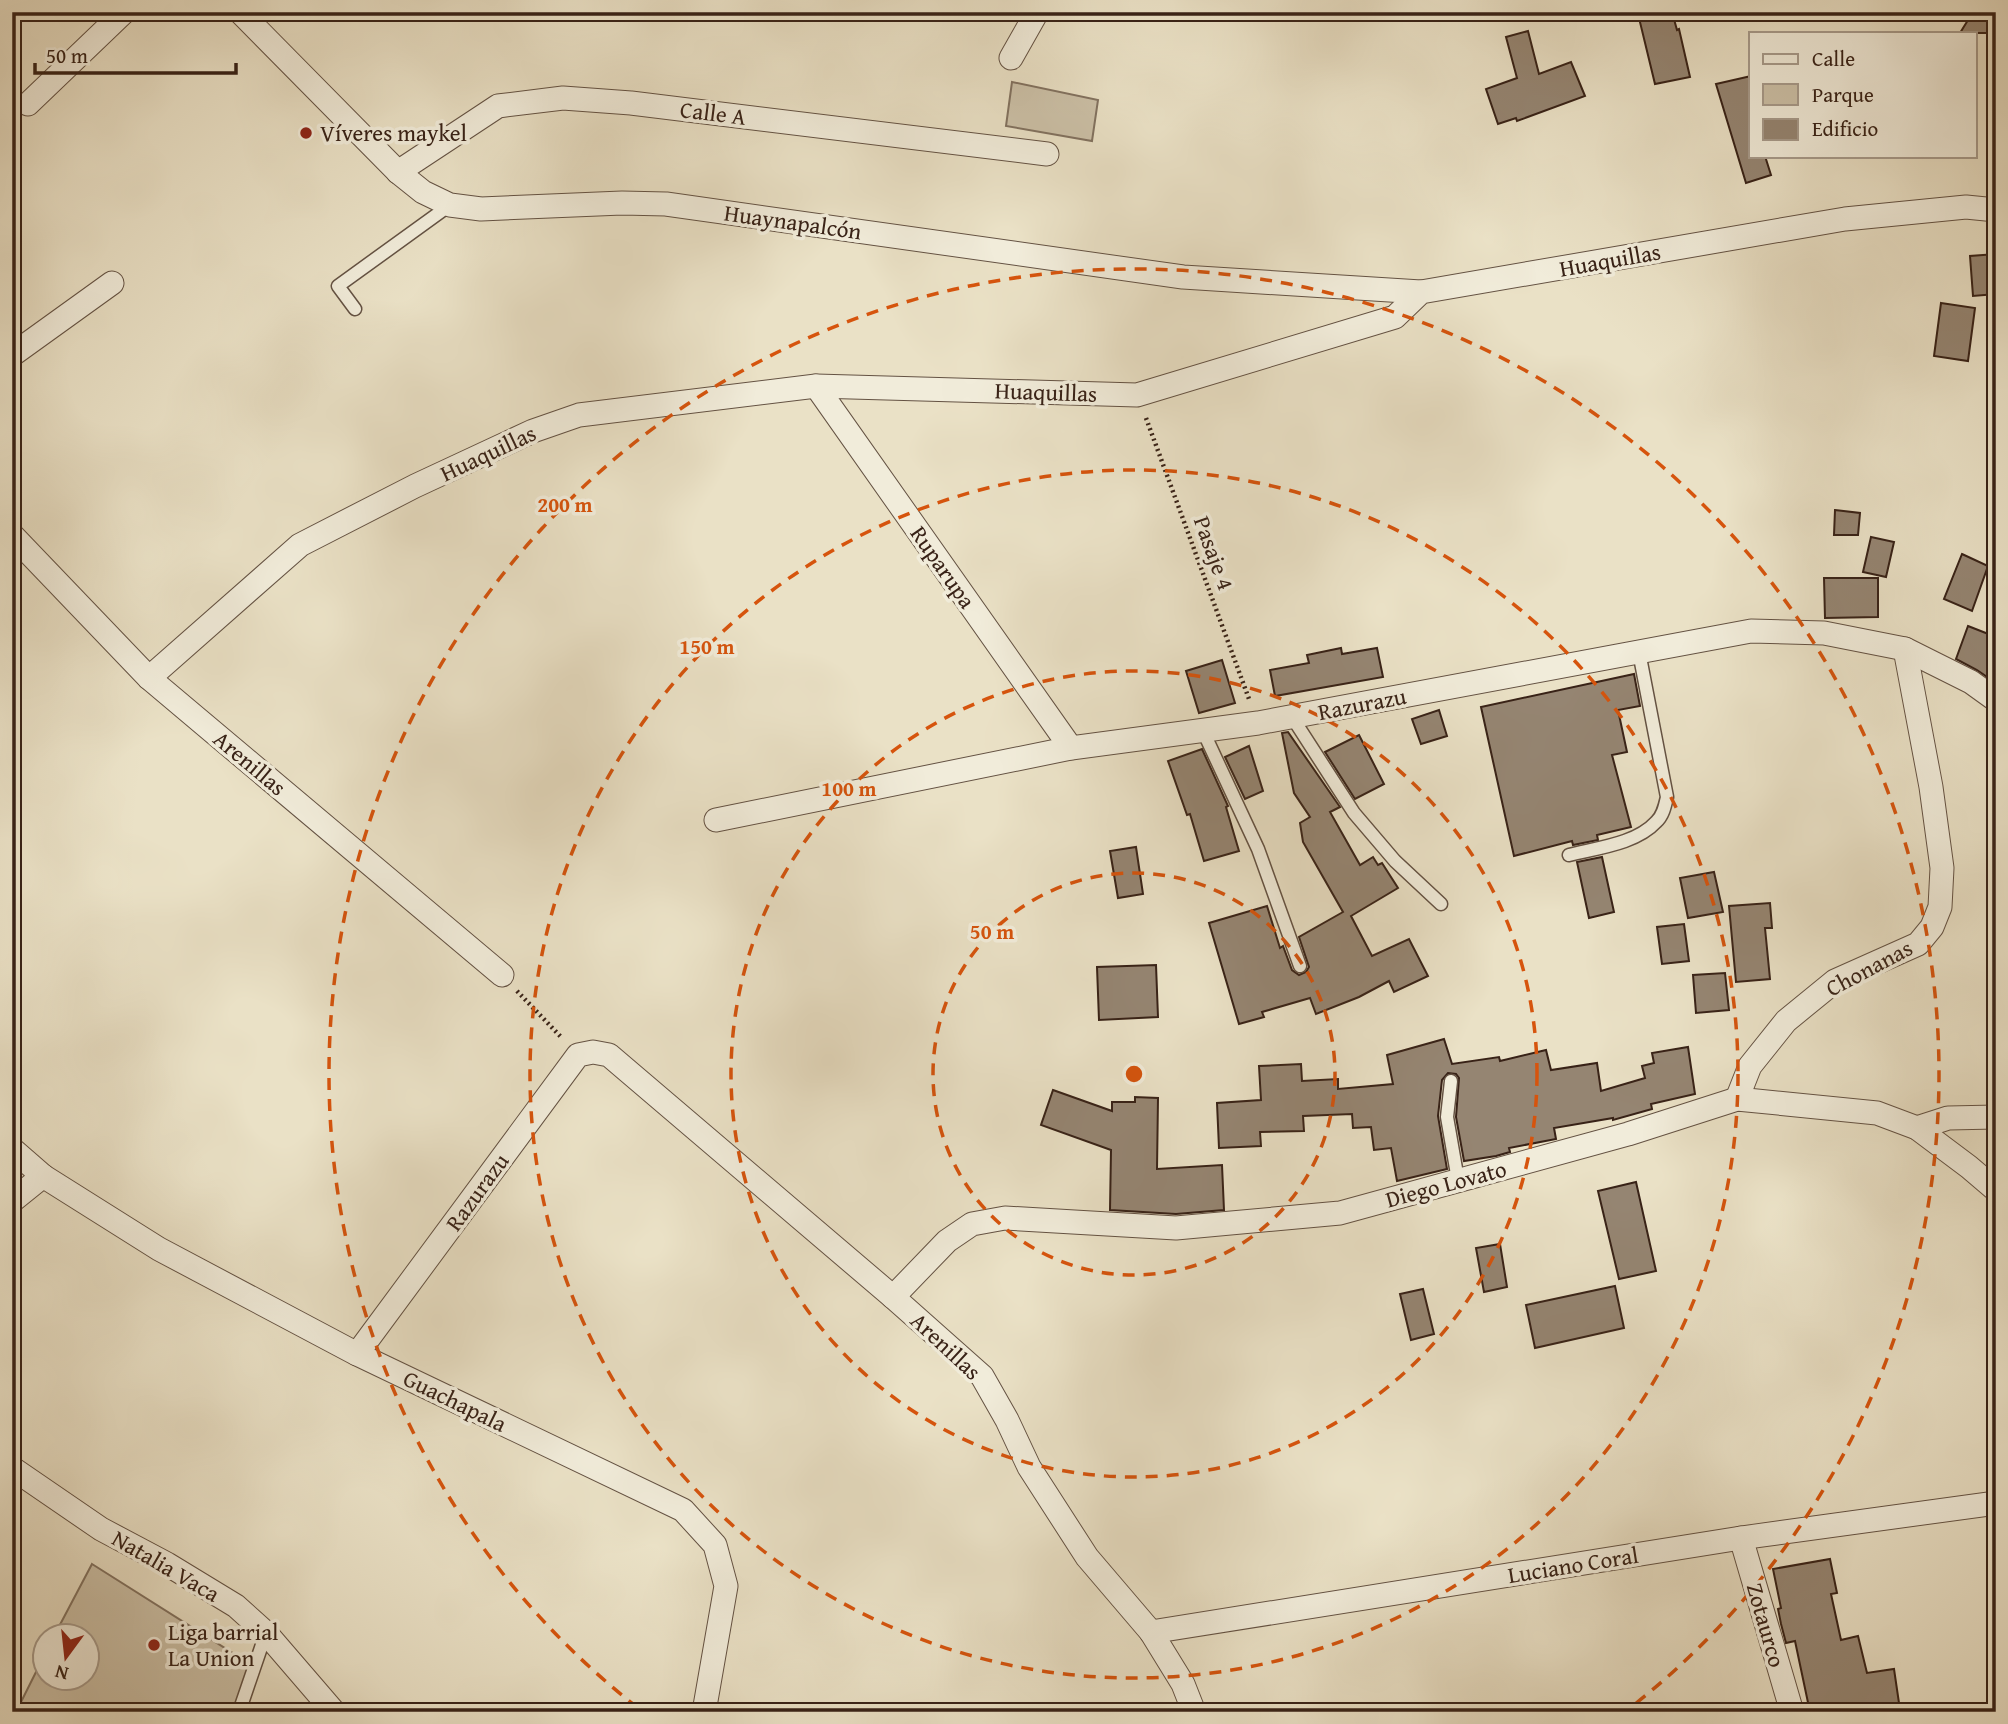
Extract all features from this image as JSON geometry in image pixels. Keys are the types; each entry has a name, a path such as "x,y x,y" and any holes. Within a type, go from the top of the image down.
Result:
{"street":[{"path":"28,104 124,12"},
{"name":"Huaynapalcón","path":"240,12 398,172 423,192 450,205 481,209 622,203 666,204 1183,277 1421,292"},
{"path":"1011,58 1037,12"},
{"name":"Calle A","path":"398,172 498,106 563,98 631,103 1047,153"},
{"name":"Huaquillas","path":"149,678 300,545 415,486 533,431 579,415 816,386 1137,395 1395,317 1421,292 1845,219 1966,207 1996,210"},
{"path":"12,355 112,283"},
{"name":"Ruparupa","path":"816,386 1071,748"},
{"name":"Arenillas","path":"12,535 149,678 502,975"},
{"name":"Razurazu","path":"716,820 1071,748 1258,723 1751,631 1824,633 1905,649 1971,682 1996,701"},
{"name":"Chonanas","path":"1737,1099 1750,1066 1786,1021 1835,981 1918,944 1932,928 1940,907 1942,868 1931,787 1905,649"},
{"name":"Arenillas","path":"578,1055 593,1052 609,1055 982,1376 1007,1420 1029,1468 1087,1557 1151,1632 1183,1684 1194,1712"},
{"name":"Razurazu","path":"357,1354 578,1055"},
{"name":"Diego Lovato","path":"893,1297 947,1241 972,1224 1005,1218 1176,1228 1340,1213 1628,1134 1737,1099 1877,1113 1917,1128 1996,1190"},
{"path":"1917,1128 1948,1118 1996,1117"},
{"name":"Guachapala","path":"12,1149 43,1176 159,1249 357,1354 683,1510 715,1545 726,1586 704,1712"},
{"path":"12,1201 43,1176"},
{"name":"Natalia Vaca","path":"12,1468 101,1529 167,1564 236,1606 266,1633 334,1712"},
{"name":"Luciano Coral","path":"1151,1632 1741,1538 1996,1503"},
{"name":"Zotaurco","path":"1741,1538 1792,1712"}],"lane":[{"path":"355,309 338,286 450,205"},
{"path":"1569,855 1622,842 1657,822 1664,810 1667,797 1639,652"},
{"path":"1292,717 1354,813 1395,860 1441,904"},
{"path":"1203,731 1258,849 1300,966"},
{"path":"1451,1081 1447,1117 1458,1180"},
{"path":"239,1712 266,1633"}],"path":[{"name":"Pasaje 4","path":"1137,395 1258,723"},
{"path":"502,975 578,1055"}],"green space":[{"path":"1012,82 1098,100 1092,141 1006,126"},
{"name":"Liga barrial La Union","path":"92,1564 258,1669 232,1712 16,1712 32,1680 32,1692 102,1692 102,1622 61,1622"}],"building":[{"path":"1658,12 1672,12 1677,30 1679,29 1690,77 1655,84 1639,18"},
{"path":"1973,12 1981,12 1996,21 1996,33 1961,32"},
{"path":"1528,31 1539,74 1571,62 1585,96 1517,121 1516,118 1498,124 1486,89 1517,78 1506,37"},
{"path":"1749,76 1749,158 1766,158 1771,175 1746,183 1716,84"},
{"path":"1996,254 1996,294 1973,296 1970,256"},
{"path":"1941,303 1975,308 1968,361 1934,356"},
{"path":"1835,510 1860,513 1858,535 1834,535"},
{"path":"1871,537 1894,542 1886,577 1863,572"},
{"path":"1962,554 1988,566 1972,611 1944,599"},
{"path":"1824,578 1878,578 1878,617 1825,618"},
{"path":"1968,626 1996,637 1996,683 1956,659"},
{"path":"1341,648 1342,654 1377,648 1383,677 1275,696 1270,670 1309,663 1307,655"},
{"path":"1222,660 1235,703 1199,713 1186,671"},
{"path":"1634,674 1640,706 1618,710 1627,752 1612,755 1631,827 1597,835 1598,840 1573,845 1572,841 1514,856 1481,707"},
{"path":"1439,710 1447,736 1421,744 1412,719"},
{"path":"1288,732 1340,807 1330,812 1360,865 1373,857 1378,865 1382,863 1398,888 1351,916 1372,956 1409,939 1428,976 1394,992 1389,981 1359,997 1316,1014 1310,998 1262,1012 1264,1017 1239,1024 1209,923 1267,906 1280,948 1283,946 1292,970 1299,975 1309,967 1299,937 1343,912 1303,842 1300,823 1310,817 1294,793 1282,733"},
{"path":"1359,735 1384,784 1355,799 1325,752"},
{"path":"1249,746 1263,791 1245,799 1225,757"},
{"path":"1202,749 1228,806 1226,807 1239,851 1204,861 1190,814 1187,815 1168,761"},
{"path":"1136,847 1143,894 1118,898 1110,851"},
{"path":"1602,857 1614,912 1589,918 1577,862"},
{"path":"1714,872 1723,912 1688,918 1680,878"},
{"path":"1770,903 1772,928 1765,928 1770,979 1736,982 1729,906"},
{"path":"1684,924 1689,961 1662,964 1657,927"},
{"path":"1156,965 1158,1017 1099,1020 1097,967"},
{"path":"1725,973 1729,1010 1696,1013 1693,975"},
{"path":"1444,1039 1452,1064 1499,1057 1500,1061 1546,1050 1551,1070 1597,1063 1601,1091 1645,1078 1642,1066 1654,1063 1652,1053 1688,1047 1695,1094 1651,1104 1652,1109 1613,1120 1554,1128 1556,1139 1509,1148 1510,1152 1496,1156 1464,1161 1456,1117 1459,1078 1456,1074 1448,1073 1442,1080 1438,1116 1447,1169 1397,1181 1391,1148 1374,1150 1371,1127 1353,1128 1352,1114 1303,1116 1304,1131 1260,1132 1261,1146 1219,1148 1217,1103 1261,1100 1259,1066 1301,1064 1302,1081 1338,1079 1338,1089 1393,1084 1387,1055"},
{"path":"1053,1090 1112,1111 1112,1102 1135,1102 1135,1097 1158,1098 1157,1169 1222,1165 1224,1210 1176,1214 1110,1210 1111,1150 1041,1125"},
{"path":"1636,1182 1656,1271 1619,1279 1598,1191"},
{"path":"1500,1244 1507,1287 1484,1292 1476,1248"},
{"path":"1615,1286 1624,1328 1535,1348 1526,1305"},
{"path":"1423,1289 1434,1334 1411,1340 1400,1294"},
{"path":"1830,1559 1837,1593 1831,1594 1841,1640 1858,1636 1867,1673 1894,1669 1899,1703 1835,1712 1810,1712 1795,1641 1786,1643 1781,1624 1778,1609 1781,1608 1773,1569"}],"place":[{"name":"Víveres maykel","path":"306,133"},
{"name":"Liga barrial La Union","path":"154,1645"}]}
